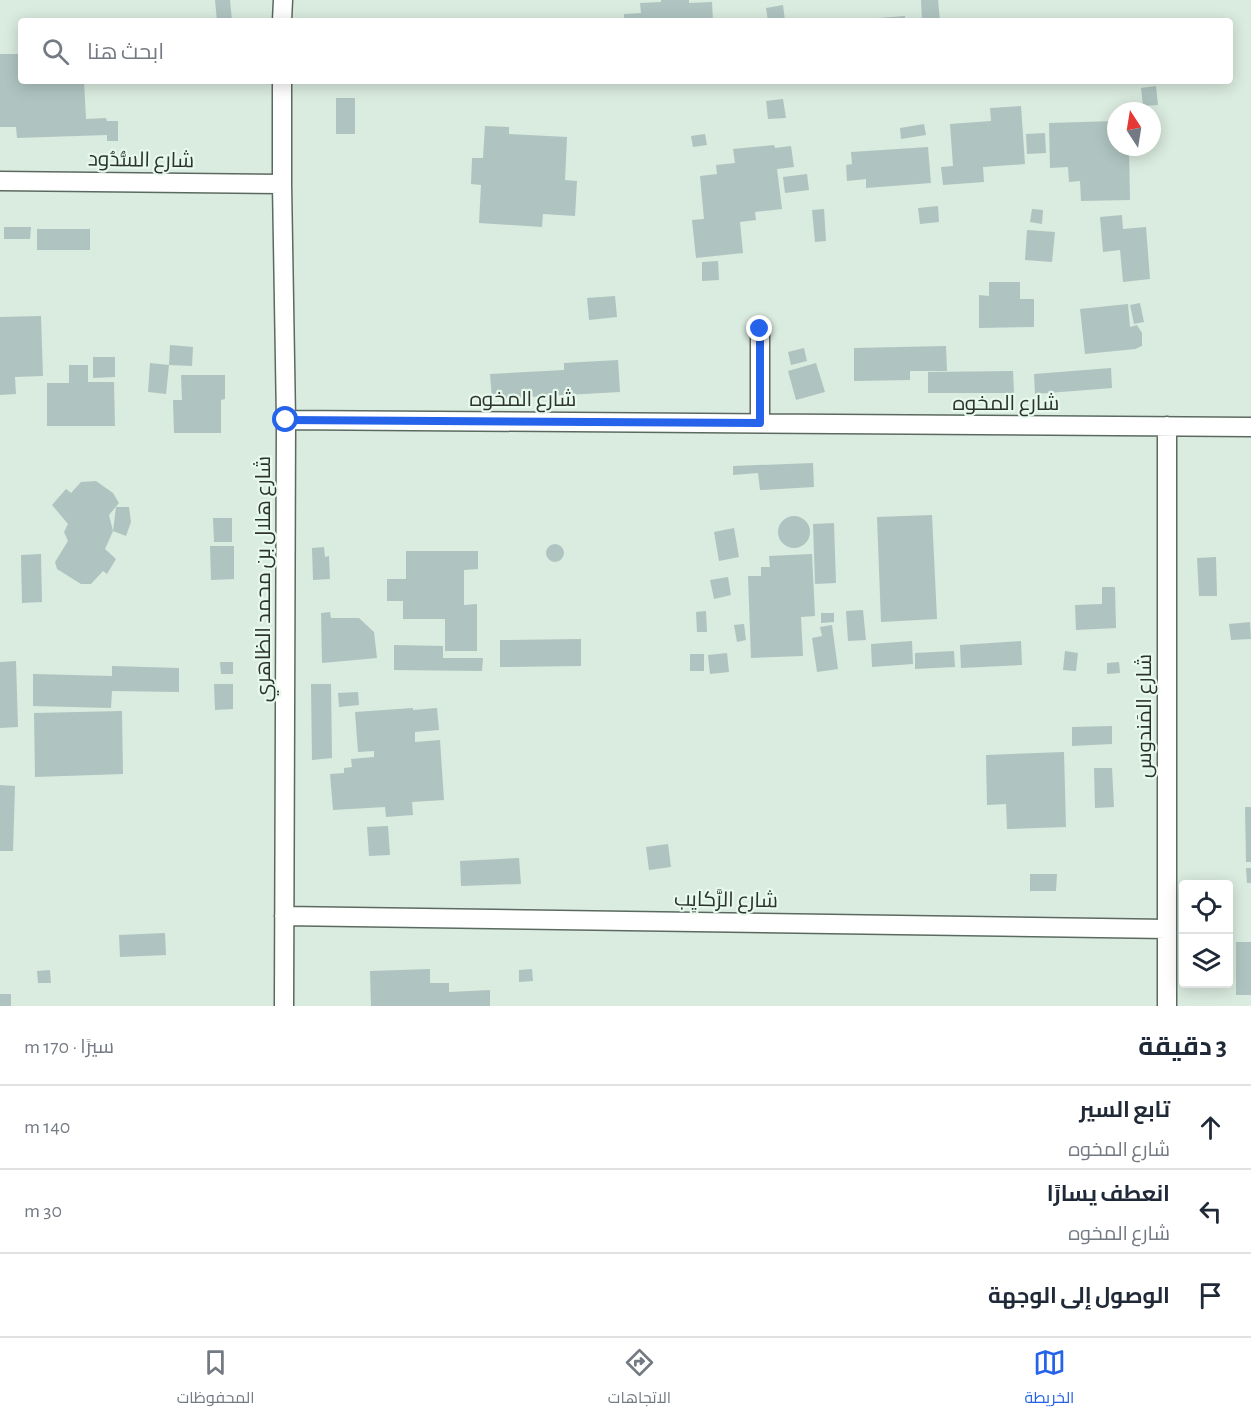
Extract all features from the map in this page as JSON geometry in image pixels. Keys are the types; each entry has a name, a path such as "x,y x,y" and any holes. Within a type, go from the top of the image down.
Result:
{"street":[{"path":"282,18 283,0"},
{"name":"شارع هلال بن محمد الظاهري","path":"282,84 286,420 284,1006"},
{"name":"شارع السُّدُود","path":"0,181 282,184"},
{"path":"760,329 760,423"},
{"name":"شارع المخوه","path":"286,420 1251,427"},
{"name":"شارع المَندوس","path":"1167,426 1167,1006"},
{"name":"شارع الرَّكايِب","path":"284,916 1167,929"}],"building":[{"path":"215,0 230,0 232,18 217,18"},
{"path":"661,0 689,0 689,3 712,2 713,18 624,18 624,14 641,13 640,3 661,2"},
{"path":"921,0 938,0 940,18 922,18"},
{"path":"783,5 785,18 768,18 766,8"},
{"path":"905,16 905,18 879,18"},
{"path":"0,54 18,54 18,84 84,84 86,119 106,118 107,121 118,121 118,141 107,141 107,135 17,138 16,127 0,127"},
{"path":"1156,86 1158,102 1143,102 1141,88"},
{"path":"336,98 355,98 355,134 336,134"},
{"path":"783,99 786,118 768,119 766,101"},
{"path":"1021,106 1025,164 983,167 984,182 943,185 941,167 953,166 950,124 991,121 990,108"},
{"path":"1107,121 1107,156 1129,156 1130,200 1081,201 1080,181 1069,182 1068,167 1050,168 1049,123"},
{"path":"924,124 926,135 901,139 900,128"},
{"path":"485,126 509,127 509,134 567,137 565,180 577,181 575,216 543,214 542,227 479,223 481,185 471,184 472,158 483,158"},
{"path":"1045,133 1046,153 1027,154 1026,134"},
{"path":"705,134 707,145 693,147 691,136"},
{"path":"774,145 775,148 791,146 794,167 777,169 782,209 755,212 756,220 740,222 743,253 696,258 692,220 704,219 700,176 717,174 716,165 735,163 733,149"},
{"path":"928,147 931,183 866,188 866,179 847,181 846,165 852,164 851,152"},
{"path":"807,174 809,190 785,193 783,177"},
{"path":"938,206 939,222 920,224 918,208"},
{"path":"824,209 826,241 815,242 812,210"},
{"path":"1032,209 1043,210 1042,224 1030,222"},
{"path":"1122,215 1123,229 1146,227 1150,279 1123,282 1120,250 1103,252 1100,217"},
{"path":"4,227 31,227 30,239 4,239"},
{"path":"37,229 90,229 90,250 37,250"},
{"path":"1027,230 1055,232 1052,262 1025,260"},
{"path":"718,261 719,280 702,281 702,262"},
{"path":"989,282 1020,282 1020,299 1034,299 1034,327 979,328 979,295 989,296"},
{"path":"615,296 617,317 589,320 587,298"},
{"path":"1140,303 1144,322 1134,324 1130,305"},
{"path":"1128,304 1130,327 1137,325 1142,333 1142,346 1135,349 1085,354 1080,309"},
{"path":"41,316 43,376 15,377 16,394 0,395 0,317"},
{"path":"170,345 193,347 192,366 169,365"},
{"path":"946,346 947,371 910,371 910,380 854,381 854,348"},
{"path":"804,348 807,361 791,365 788,352"},
{"path":"93,357 115,357 115,377 93,378"},
{"path":"618,360 620,392 492,399 490,374 564,370 564,363"},
{"path":"150,363 169,365 166,394 148,392"},
{"path":"816,363 825,392 796,400 788,371"},
{"path":"69,365 88,365 88,382 114,382 115,426 47,426 47,383 69,383"},
{"path":"1111,368 1112,388 1035,394 1034,374"},
{"path":"1013,371 1014,393 928,393 928,372"},
{"path":"181,375 225,375 225,399 221,400 221,433 174,433 173,400 182,400"},
{"path":"813,463 814,487 760,490 758,473 733,475 733,466"},
{"path":"96,481 113,493 119,503 109,515 113,531 105,549 116,559 107,574 103,571 91,584 81,584 57,569 55,562 68,541 64,532 68,524 52,505 66,489 71,493 81,482"},
{"path":"116,507 129,507 131,522 126,536 113,531"},
{"path":"932,515 937,619 881,622 877,517"},
{"path":"794,516 805,521 810,532 805,543 794,548 783,543 778,532 783,521"},
{"path":"213,518 232,518 232,542 214,542"},
{"path":"834,523 836,583 815,584 813,524"},
{"path":"734,528 739,557 719,561 714,532"},
{"path":"555,544 561,547 564,553 561,559 555,562 549,559 546,553 549,547"},
{"path":"210,546 234,546 234,579 211,580"},
{"path":"324,547 325,557 329,556 330,579 313,580 312,548"},
{"path":"406,551 478,551 478,569 464,570 464,605 477,604 477,651 445,651 445,619 403,619 403,601 387,601 387,579 406,579"},
{"path":"41,554 42,602 22,603 21,555"},
{"path":"812,554 815,616 801,617 803,656 751,658 748,576 761,576 761,567 770,567 769,556"},
{"path":"1216,557 1217,596 1199,596 1197,558"},
{"path":"728,577 731,595 714,599 710,580"},
{"path":"1102,587 1115,587 1116,628 1076,630 1075,605 1102,604"},
{"path":"863,610 866,640 848,641 846,611"},
{"path":"706,611 707,632 697,632 696,612"},
{"path":"330,612 331,618 359,618 374,632 377,658 322,663 321,613"},
{"path":"821,613 834,613 834,622 821,623"},
{"path":"1250,622 1251,639 1231,640 1229,624"},
{"path":"744,624 746,640 737,642 734,625"},
{"path":"832,625 838,669 817,672 812,638 822,636 820,627"},
{"path":"581,639 581,666 500,667 500,640"},
{"path":"912,641 913,664 872,667 871,644"},
{"path":"1021,641 1022,665 961,668 960,645"},
{"path":"394,645 443,646 443,658 483,658 482,671 394,670"},
{"path":"954,651 955,667 915,669 915,653"},
{"path":"1065,651 1078,653 1076,671 1063,670"},
{"path":"727,653 729,672 710,674 708,655"},
{"path":"690,654 704,654 704,671 690,671"},
{"path":"16,661 18,727 0,728 0,662"},
{"path":"220,662 233,662 233,674 221,674"},
{"path":"1119,662 1120,673 1107,674 1107,663"},
{"path":"112,666 179,668 179,692 112,691 111,708 33,706 33,674 112,676"},
{"path":"214,684 233,684 233,709 215,710"},
{"path":"311,684 331,684 332,758 312,760"},
{"path":"358,692 359,705 339,707 338,693"},
{"path":"413,708 413,710 437,708 439,730 415,732 415,742 440,740 444,800 412,802 413,815 386,817 385,807 333,810 330,774 344,773 344,768 352,767 351,759 374,757 374,751 358,752 355,712"},
{"path":"122,711 123,774 35,777 34,713"},
{"path":"1112,726 1112,744 1072,746 1072,727"},
{"path":"1064,752 1066,827 1007,829 1006,804 987,805 986,755"},
{"path":"1094,768 1112,768 1114,807 1095,808"},
{"path":"0,785 15,786 13,851 0,851"},
{"path":"1245,807 1251,807 1251,862 1246,862"},
{"path":"388,826 390,855 369,856 367,827"},
{"path":"668,844 671,867 649,870 646,847"},
{"path":"519,858 521,884 461,886 460,861"},
{"path":"1246,868 1251,868 1251,883 1247,883"},
{"path":"1030,874 1057,874 1056,891 1030,891"},
{"path":"165,933 166,955 120,957 119,935"},
{"path":"1236,942 1251,942 1251,995 1236,995"},
{"path":"430,969 430,983 449,983 449,992 490,990 490,1006 371,1006 370,971"},
{"path":"532,969 533,981 519,982 519,970"},
{"path":"50,970 51,983 38,983 37,971"},
{"path":"0,994 11,994 11,1006 0,1006"}],"route":[{"path":"286,420 760,423 760,329"}]}
